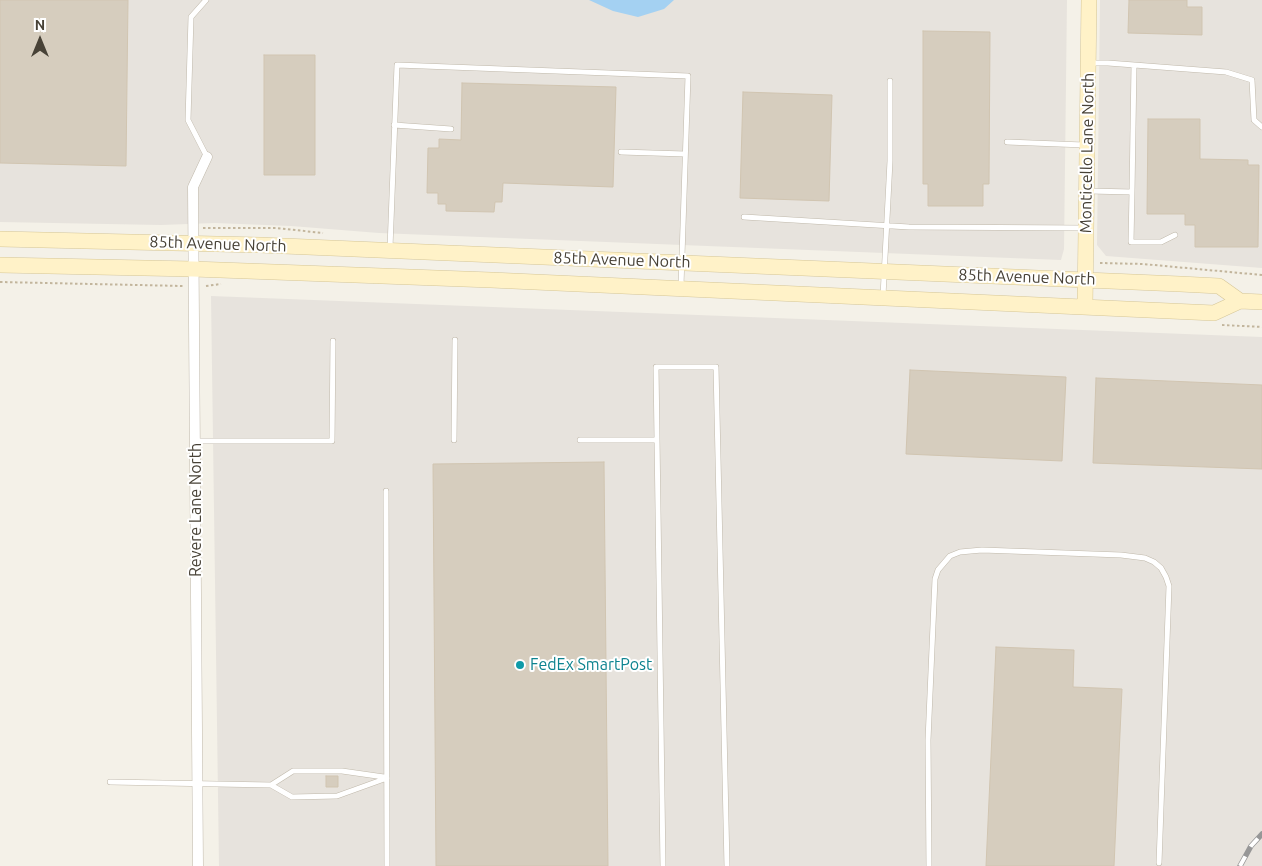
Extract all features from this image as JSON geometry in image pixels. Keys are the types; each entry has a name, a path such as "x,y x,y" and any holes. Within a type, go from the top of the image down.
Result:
{"main road":[{"name":"Monticello Lane North","path":"1085,306 1089,0"},
{"name":"85th Avenue North","path":"0,239 390,250 1219,286 1240,301"},
{"name":"85th Avenue North","path":"0,265 193,269 883,297 1214,313 1240,301 1262,302"}],"street":[{"name":"Revere Lane North","path":"198,866 193,187 207,157"}],"lane":[{"path":"206,0 191,17 188,120 207,157"},
{"path":"1088,63 1226,72 1252,80 1254,120 1262,128"},
{"path":"390,250 397,65 688,76 681,289"},
{"path":"1134,65 1132,242 1161,242 1175,235"},
{"path":"883,297 890,161 890,81"},
{"path":"394,125 451,129"},
{"path":"1007,142 1087,146"},
{"path":"621,152 685,154"},
{"path":"1086,191 1132,192"},
{"path":"744,218 886,226 1086,228"},
{"path":"454,440 455,340"},
{"path":"195,441 332,441 333,341"},
{"path":"663,866 656,367 716,367 726,866"},
{"path":"580,440 658,440"},
{"path":"386,490 387,866"},
{"path":"929,866 928,740 935,579 938,570 950,556 960,552 982,550 1121,555 1145,558 1162,568 1169,586 1159,863"},
{"path":"271,785 292,771 342,771 387,778"},
{"path":"110,782 271,785 292,797 338,796 387,778"}],"path":[{"path":"1106,263 1143,264 1262,275"},
{"path":"0,282 168,287"}],"shaded area":[{"path":"0,0 1067,0 1064,249 1061,260 379,233 291,226 215,223 161,225 0,222"},
{"path":"1100,0 1262,0 1262,268 1106,256 1097,245"},
{"path":"211,296 1262,337 1262,866 219,866"}],"water":[{"path":"589,0 674,0 664,9 638,17 613,11"}],"building":[{"path":"0,0 128,0 126,166 0,163"},
{"path":"1129,0 1187,0 1187,7 1202,7 1202,35 1128,33"},
{"path":"923,31 990,32 989,184 983,184 983,206 928,206 928,184 923,184"},
{"path":"264,55 315,55 315,175 264,175"},
{"path":"462,83 616,87 613,187 503,183 502,202 495,202 494,212 446,211 446,204 438,204 438,193 427,193 428,148 439,148 439,139 461,140"},
{"path":"743,92 832,95 829,201 740,198"},
{"path":"1148,119 1200,119 1200,159 1248,160 1248,165 1259,165 1258,247 1195,247 1195,225 1185,225 1185,214 1147,214"},
{"path":"910,370 1066,377 1062,461 906,454"},
{"path":"1096,378 1262,385 1262,469 1093,463"},
{"name":"FedEx SmartPost","path":"604,462 608,866 436,866 433,464"},
{"path":"996,647 1074,650 1073,687 1122,689 1114,866 986,866"},
{"path":"326,776 338,776 338,787 326,787"}],"railway":[{"path":"1240,866 1251,846 1262,834"}],"place":[{"name":"FedEx SmartPost","path":"520,665"}]}
